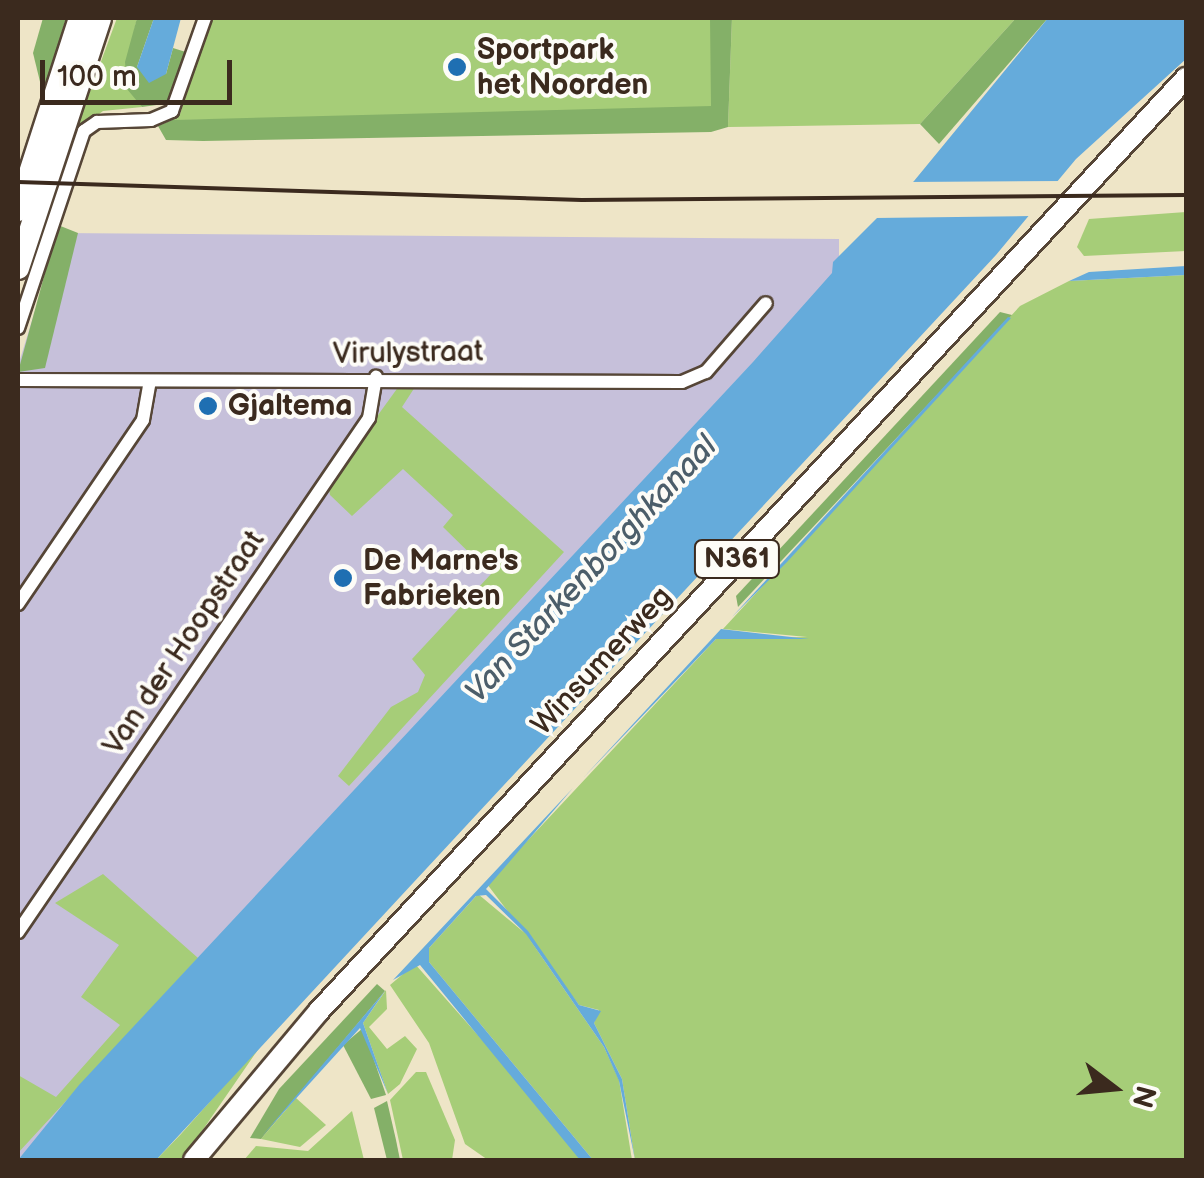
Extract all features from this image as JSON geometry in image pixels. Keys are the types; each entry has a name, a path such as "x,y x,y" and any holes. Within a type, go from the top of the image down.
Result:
{"highway":[{"path":"18,210 80,18"},
{"path":"18,268 100,18"}],"main road":[{"name":"Winsumerweg","path":"194,1160 319,1011 1186,78"}],"street":[{"path":"18,328 84,132 97,122 151,120 172,110 205,18"},
{"name":"Virulystraat","path":"18,380 376,378 682,382 706,372 766,303"},
{"name":"Van der Hoopstraat","path":"18,932 369,418 376,378"},
{"path":"18,604 143,420 150,382"}],"shaded area":[{"path":"59,233 839,239 839,275 18,1160 18,366"}],"green space":[{"path":"43,18 66,18 43,94 33,53"},
{"path":"117,18 137,18 124,76 142,107 103,111 75,132"},
{"path":"137,18 154,18 137,67 166,74 173,48 189,53 171,103 142,107 127,89 125,62"},
{"name":"Sportpark het Noorden","path":"212,18 718,18 716,116 172,120 180,114"},
{"path":"710,18 732,18 728,127 711,132 203,141 166,140 158,126 172,120 711,106"},
{"path":"732,18 1016,18 920,124 728,127"},
{"path":"1016,18 1048,18 939,144 920,124"},
{"path":"1186,212 1186,251 1084,256 1077,247 1089,219"},
{"path":"58,225 78,233 45,368 18,372"},
{"path":"1186,275 1186,1160 635,1160 622,1079 594,1023 599,1010 579,1005 487,884 716,639 807,637 723,629 1020,306 1069,281"},
{"path":"1000,312 1012,315 738,607 736,596"},
{"path":"399,386 415,387 402,407 564,552 349,786 338,776 391,707 418,692 425,675 412,659 491,574 443,527 453,515 403,469 352,516 330,495 328,484"},
{"path":"103,874 198,958 18,1153 18,1075 56,1097 120,1025 81,997 119,945 55,903"},
{"path":"478,894 526,934 604,1047 619,1080 632,1160 593,1160 429,962 429,948"},
{"path":"415,964 559,1127 580,1160 488,1160 465,1144 429,1043 390,985"},
{"path":"377,984 385,991 261,1139 250,1138 279,1089"},
{"path":"386,990 387,1009 369,1027 387,1049 405,1036 417,1049 400,1084 388,1094 363,1023"},
{"path":"363,1028 386,1095 371,1099 343,1045"},
{"path":"264,1041 182,1160 156,1160 181,1134"},
{"path":"416,1072 426,1072 455,1140 452,1160 403,1160 390,1100"},
{"path":"296,1098 326,1125 300,1147 261,1139"},
{"path":"387,1101 400,1160 387,1160 374,1108"},
{"path":"352,1111 364,1160 244,1160 256,1146 308,1151"}],"water":[{"path":"154,18 181,18 166,74 149,83 137,67"},
{"name":"Van Starkenborghkanaal","path":"1048,18 1186,18 1186,59 1076,159 996,255 156,1160 18,1160 79,1085 753,362 832,273 833,262 914,181"},
{"path":"1186,266 1186,275 1069,281 1089,272"},
{"path":"1008,317 1011,318 787,562 732,617"},
{"path":"721,629 809,639 716,639 583,778"},
{"path":"573,788 486,889 528,931 579,1005 601,1011 594,1023 622,1079 635,1160 619,1081 604,1047 526,934 486,895 476,896 429,948 429,962 593,1160 580,1160 420,965 393,980"},
{"path":"385,991 363,1023 388,1094 360,1028 262,1136"}],"pier":[{"path":"1063,181 1030,216 875,218 907,182"}],"railway":[{"path":"18,182 582,200 1186,195"}],"place":[{"name":"Sportpark het Noorden","path":"457,67"},
{"name":"Gjaltema","path":"208,406"},
{"name":"De Marne's Fabrieken","path":"343,578"}]}
